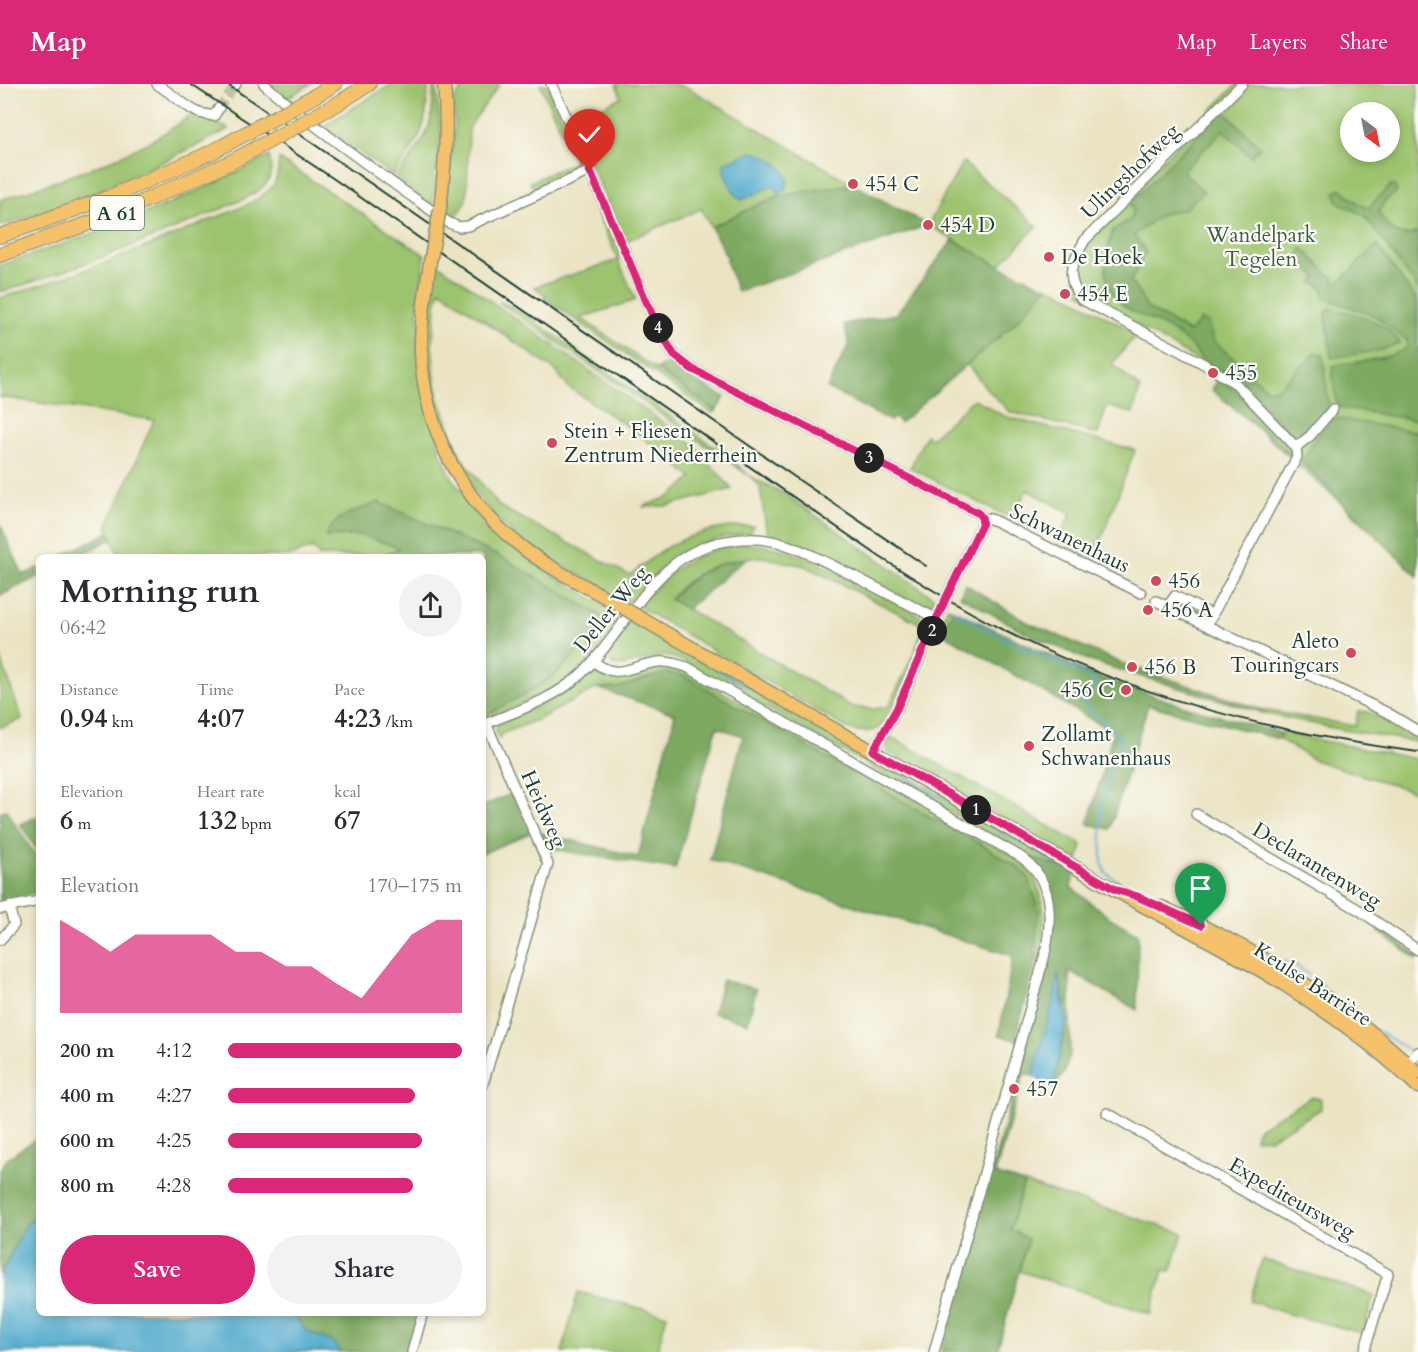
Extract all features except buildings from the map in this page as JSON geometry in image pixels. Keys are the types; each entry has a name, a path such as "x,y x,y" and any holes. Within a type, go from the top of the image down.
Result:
{"highway":[{"name":"A 61","path":"0,236 110,197 212,152 334,84"},
{"name":"A 61","path":"0,255 115,214 231,162 369,84"}],"main road":[{"name":"Keulse Barrière","path":"444,84 447,157 422,325 423,363 431,415 438,436 455,472 486,514 519,546 560,572 1302,995 1377,1049 1418,1087"},
{"name":"Keulse Barrière","path":"1116,890 1136,896 1201,925 1283,971 1366,1028 1418,1073"}],"street":[{"path":"157,84 199,113 214,116 219,108"},
{"path":"264,84 288,105 391,181 459,227 477,223 590,171"},
{"name":"Schwanenhaus","path":"551,84 657,326 674,355 692,369 978,513 982,518 991,519 1141,593"},
{"name":"Ulingshofweg","path":"1242,84 1085,240 1075,258 1071,279 1081,299 1204,364 1236,384 1296,447"},
{"path":"1207,625 1297,457 1296,447 1310,436 1333,409"},
{"path":"873,751 897,708 982,524 982,518"},
{"name":"Deller Weg","path":"486,724 534,704 578,677 593,661 638,601 669,568 685,556 719,542 758,539 795,548 937,619"},
{"path":"1168,606 1175,596 1213,615"},
{"path":"1156,601 1388,714 1418,731"},
{"path":"593,661 604,670 612,672 661,661 687,667 1021,857 1040,876 1047,899 1050,932 934,1352"},
{"name":"Heidweg","path":"486,726 548,864 486,1074"},
{"name":"Declarantenweg","path":"1196,814 1359,910 1418,950"},
{"path":"0,909 36,902"},
{"path":"0,940 14,925 11,906"},
{"path":"1408,1064 1418,1052"},
{"name":"Expediteursweg","path":"1107,1113 1388,1274 1364,1352"},
{"path":"412,1352 422,1316"}],"green space":[{"path":"269,84 311,84 285,99"},
{"path":"392,84 428,84 424,124 416,143 393,176 323,126"},
{"path":"433,84 436,84 441,132 432,205 396,178 427,130 432,112"},
{"path":"469,84 500,84 469,127 467,195 464,206 454,219 443,213 455,124 453,101"},
{"path":"540,84 547,84 581,161 572,174 535,190 530,182 575,162"},
{"path":"616,84 675,84 690,89 853,184 775,197 711,227 701,209 624,242 573,122 621,97"},
{"name":"Wandelpark Tegelen","path":"1237,84 1418,84 1418,573 1229,402 1207,366 1079,292 1076,272 1081,253 1076,248"},
{"path":"1223,110 1260,147 1251,157 1223,130 1183,171 1204,192 1184,209 1162,214 1134,235 1146,252 1131,281 1147,308 1189,332 1201,320 1208,322 1213,340 1268,390 1279,387 1315,353 1323,354 1329,408 1307,434 1294,437 1238,382 1207,363 1190,345 1161,325 1126,308 1116,298 1109,285 1106,269 1107,253 1113,230 1131,219 1133,210 1130,203"},
{"path":"192,114 198,114 229,129 117,183 0,226 0,200 100,165 148,142"},
{"path":"269,156 271,171 267,183 244,199 124,249 0,292 0,265 137,216 204,188"},
{"path":"279,159 425,255 418,310 439,449 452,478 494,532 546,571 622,616 582,668 542,694 486,719 486,715 497,708 526,695 531,575 503,558 379,502 326,536 362,535 400,548 386,554 318,554 313,548 296,554 118,554 107,527 154,420 0,397 0,298 132,253 249,203 273,186"},
{"path":"963,162 1037,226 999,266 928,225"},
{"path":"584,183 590,184 620,252 618,260"},
{"path":"853,184 928,225 737,292 726,260 728,259 711,227 775,197"},
{"path":"1390,186 1395,186 1397,192 1384,202 1379,212 1386,224 1395,232 1405,235 1418,232 1418,289 1364,215 1337,202 1335,193 1340,188 1368,208"},
{"path":"953,240 999,266 1047,287 1015,323 900,423 895,417 890,421 827,388 849,344 844,324 896,314"},
{"path":"1377,245 1418,302 1418,420 1341,408 1336,402 1332,366 1392,355 1407,347 1407,341 1377,317 1324,298 1322,288 1312,283 1317,277 1297,259 1302,248 1338,283"},
{"path":"618,260 636,300 581,318 716,411 712,413 544,298 546,295 534,287"},
{"path":"434,261 692,443 732,489 666,506 642,507 671,496 692,478 632,429 568,387 556,371 440,290 432,345 439,400 461,457 499,506 629,575 666,548 691,536 722,528 743,526 753,526 751,533 713,541 683,554 657,574 631,603 550,559 516,537 477,495 462,472 440,422 428,368 426,339"},
{"path":"1047,287 1065,294 1137,334 1112,364 1140,388 1133,413 1107,406 1098,434 1010,412 986,388 967,364 1015,323"},
{"path":"499,302 517,309 722,452 751,477"},
{"path":"1330,308 1378,323 1394,335 1400,343 1382,350 1331,358 1326,312"},
{"path":"668,363 695,382 725,397 716,411 657,369"},
{"path":"1217,378 1233,388 1287,442 1292,449 1292,457 1212,390"},
{"path":"974,399 1004,416 1135,450 1094,559 1058,541 1071,513 1027,490 1012,519 910,468 926,435 931,438"},
{"path":"1335,418 1418,432 1418,577 1302,462 1324,427"},
{"path":"751,477 783,493 937,600 928,605 910,601 801,545 769,535 760,487"},
{"path":"379,502 503,558 604,617 571,660 549,680 486,715 486,554 386,554 400,548 362,535 326,537 334,523"},
{"path":"0,524 23,575 36,569 36,578 0,596"},
{"path":"110,532 112,539 82,554 65,554"},
{"path":"741,544 759,545 793,553 841,574 925,620 926,636 892,713 883,724 874,730 864,732 850,730 639,607 671,572 695,557","holes":["761,557 805,566 919,623 921,633 916,649 889,706 875,709 852,707 670,599 689,580 722,563"]},
{"path":"746,558 687,609 670,599 704,571 723,563"},
{"path":"965,584 1027,622 1121,663 1263,710 1263,713 1090,661 1030,635 960,596"},
{"path":"948,607 953,610 942,633 936,630"},
{"path":"953,610 1090,674 1184,706 1281,733 1279,739 1148,705 1110,829 1088,824 1113,732 942,633"},
{"path":"629,620 699,657 1075,872 1032,858 683,661 664,656 625,665 612,665 608,652 612,641"},
{"path":"0,656 22,719 0,728"},
{"path":"657,665 682,669 1016,858 1031,872 1043,907 1042,940 1036,963 1019,868 961,832 819,754 652,676 617,688 597,688 539,719 501,734 499,739 495,731 499,723 561,695 586,677 598,675 615,677"},
{"path":"664,673 683,675 930,817 961,832 1019,868 1028,877 1039,909 1034,962 1036,963 1015,1040 999,1035 1013,956 710,860 743,736 717,727 675,869 546,848 539,832 638,857 675,714 597,688 617,688"},
{"path":"1264,710 1355,726 1358,711 1368,712 1414,734 1418,737 1418,742 1337,729 1263,713"},
{"path":"1281,733 1418,759 1418,793 1314,760 1279,739"},
{"path":"889,736 1082,845 1078,861 888,752 886,747"},
{"path":"513,793 530,833 486,852 486,805"},
{"path":"6,810 36,856 36,893 0,901 0,812"},
{"path":"36,817 36,848 20,824"},
{"path":"1032,858 1075,872 1071,887 1110,918 1138,934 1137,1010 1070,971 1070,1055 1064,1073 1053,1089 1064,1017 1062,988 1058,975 1033,1076 1024,1074 995,1174 1024,1183 1010,1229 1028,1239 997,1352 941,1352 1049,965 1048,954 1054,923 1054,905 1046,881"},
{"path":"1381,929 1418,956 1418,960 1378,931"},
{"path":"722,980 756,989 748,1023 713,1013"},
{"path":"1311,1097 1321,1099 1321,1109 1271,1138 1255,1139 1260,1127"},
{"path":"36,1139 36,1218 27,1223 0,1276 0,1169 9,1157"},
{"path":"1024,1183 1183,1233 1171,1272 1163,1270 1151,1314 1019,1271 1028,1239 1010,1229"},
{"path":"1262,1259 1374,1295 1363,1333 1288,1314 1250,1301"},
{"path":"578,1292 667,1315 657,1352 562,1352"},
{"path":"295,1316 420,1316 410,1352 340,1352 332,1342 306,1331"}],"water":[{"path":"752,152 768,158 783,170 788,180 785,190 779,194 775,186 772,186 742,200 738,198 726,177 724,163"},
{"path":"1058,973 1066,1021 1053,1089 1033,1076 1053,1002"},
{"path":"36,1218 36,1316 295,1316 306,1331 332,1342 340,1352 0,1352 0,1276 27,1223"}],"waterway":[{"path":"953,611 1012,642 1095,680 1095,685 1081,701 1121,738 1101,806 1102,863 1106,873 1128,888 1160,899 1200,918"},
{"path":"664,639 1099,888"},
{"path":"1279,961 1294,964 1322,984 1324,990 1332,995"},
{"path":"1377,1030 1413,1053"}],"tunnel":[{"path":"219,108 235,85"}],"railway":[{"path":"190,84 334,179 880,557 989,623 1104,675 1206,709 1311,735 1418,752"},
{"path":"227,84 926,566"}],"place":[{"name":"454 C","path":"853,184"},
{"name":"454 D","path":"928,225"},
{"name":"De Hoek","path":"1049,257"},
{"name":"454 E","path":"1065,294"},
{"name":"455","path":"1213,373"},
{"name":"Stein + Fliesen Zentrum Niederrhein","path":"552,443"},
{"name":"456","path":"1156,581"},
{"name":"456 A","path":"1148,610"},
{"name":"Aleto Touringcars","path":"1351,653"},
{"name":"456 B","path":"1132,667"},
{"name":"456 C","path":"1126,690"},
{"name":"Zollamt Schwanenhaus","path":"1029,746"},
{"name":"457","path":"1014,1089"}],"route":[{"path":"590,171 657,326 674,355 692,369 978,513 982,518 982,524 897,708 873,751 1116,890 1136,896 1201,925"}]}
